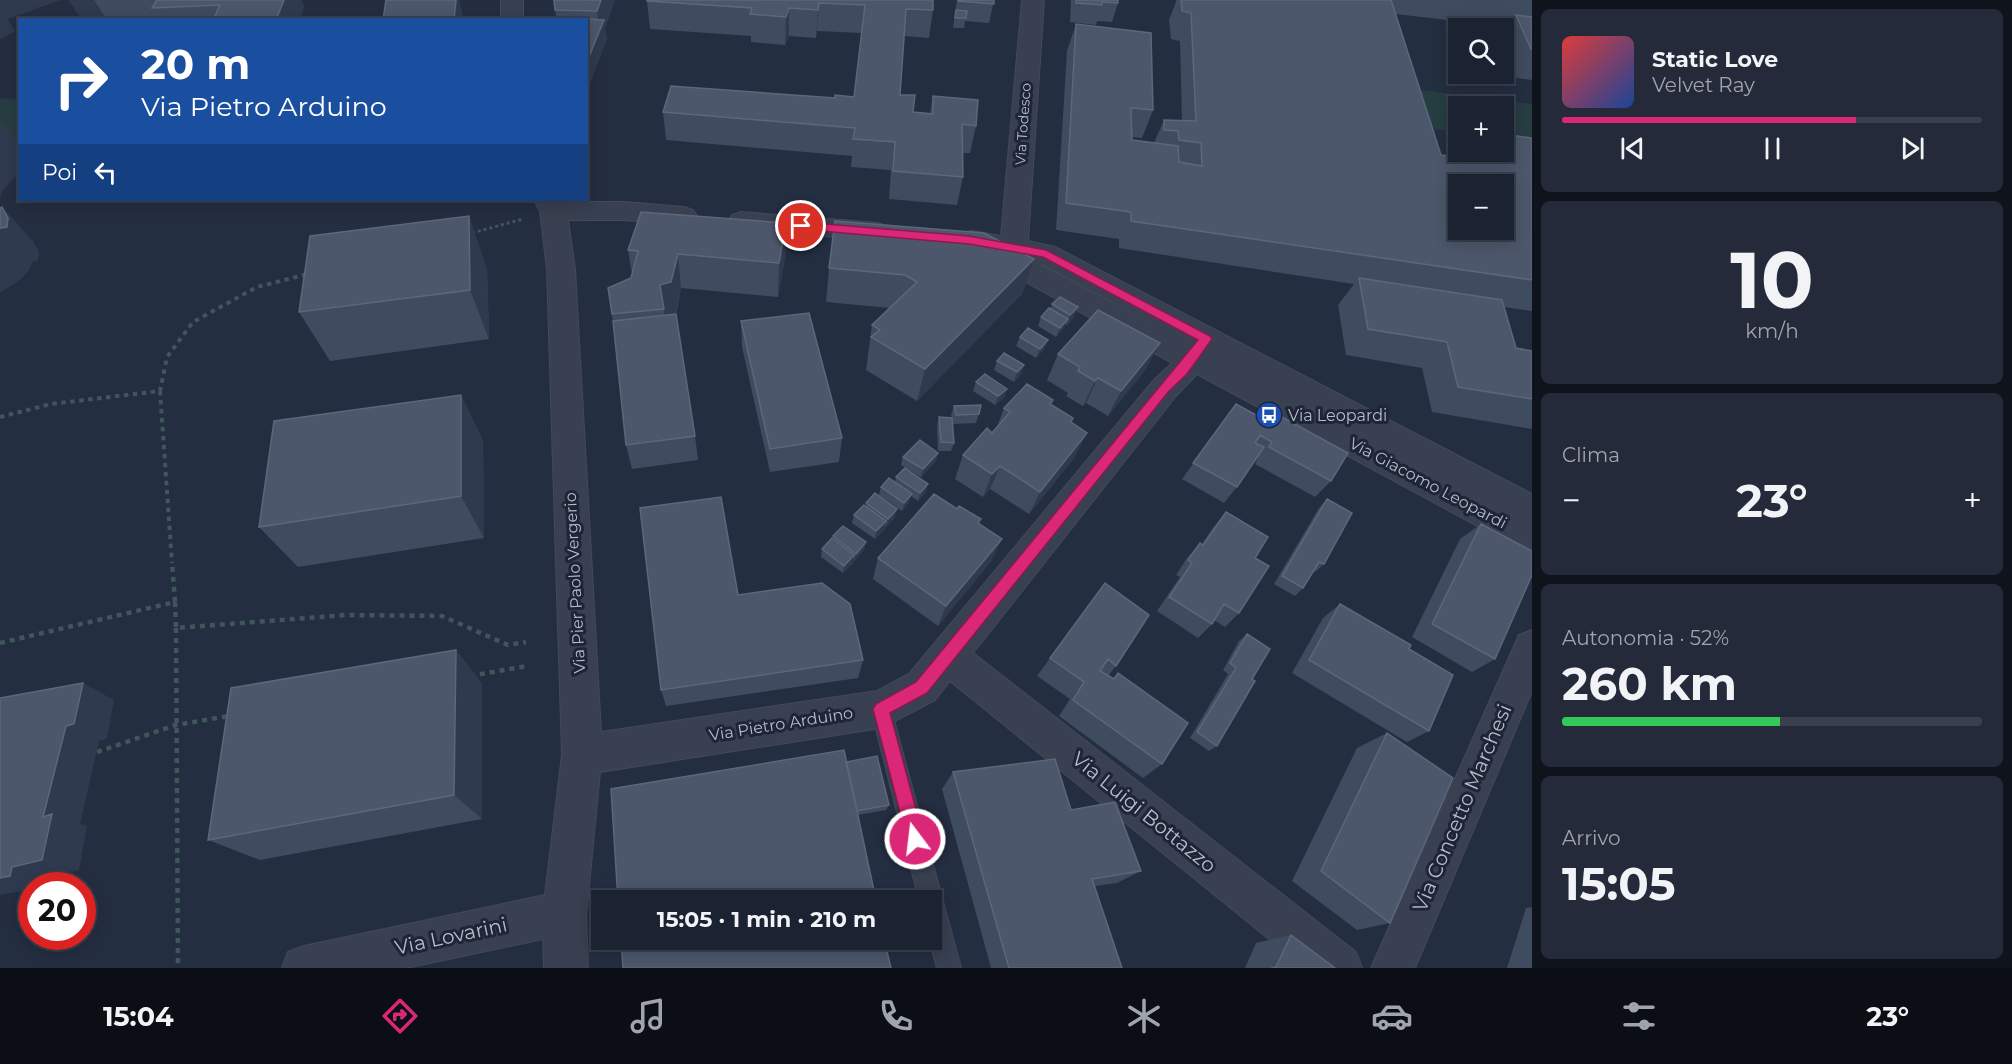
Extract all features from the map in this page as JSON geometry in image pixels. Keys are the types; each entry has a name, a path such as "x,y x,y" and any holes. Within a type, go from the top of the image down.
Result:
{"street":[{"path":"512,0 512,18"},
{"name":"Via Todesco","path":"1014,249 1032,0"},
{"path":"550,205 901,234"},
{"name":"Via Pier Paolo Vergerio","path":"550,205 561,269 582,755 564,916 566,968"},
{"path":"946,238 988,242 1014,249"},
{"name":"Via Giacomo Leopardi","path":"1014,249 1032,273 1199,349 1532,510"},
{"name":"Via Giacomo Leopardi","path":"1199,349 1532,538"},
{"name":"Via Pietro Arduino","path":"582,755 881,709 922,687 1199,349"},
{"name":"Via Concetto Marchesi","path":"1393,968 1532,647"},
{"name":"Via Luigi Bottazzo","path":"948,656 1340,968"},
{"name":"Via Lovarini","path":"304,968 531,919 564,916"}],"lane":[{"path":"881,709 950,968"}],"path":[{"path":"461,236 550,205"},
{"path":"178,968 176,628 160,391 167,357 193,322 256,287 313,273"},
{"path":"0,417 51,404 160,391"},
{"path":"0,643 175,602"},
{"path":"176,628 346,615 442,616 508,645 526,642"},
{"path":"469,676 527,666"},
{"path":"97,752 176,725 234,715"}],"green space":[{"path":"1404,88 1468,96 1448,96 1448,131 1414,126"},
{"path":"0,98 18,99 18,145 0,146"},
{"path":"1514,102 1532,104 1532,142 1514,140"}],"building":[{"path":"157,0 284,0 277,18 214,18 220,5 152,8"},
{"path":"386,0 456,0 454,18 383,18"},
{"path":"554,0 601,0 597,11 555,10"},
{"path":"647,0 933,0 933,10 906,9 900,95 915,95 913,112 933,114 933,96 978,100 976,126 962,124 963,177 893,171 895,142 853,139 855,128 663,112 671,86 835,98 835,95 854,97 865,5 819,3 818,10 789,8 786,17 750,14 752,8"},
{"path":"994,0 994,4 958,1"},
{"path":"1076,0 1118,0 1118,3 1102,2 1102,5 1076,3"},
{"path":"1181,0 1391,0 1441,155 1448,156 1448,162 1514,162 1514,136 1532,138 1532,280 1131,221 1131,212 1066,203 1076,24 1151,33 1153,110 1131,108 1132,140 1178,146 1179,162 1202,166 1201,143 1179,140 1178,131 1164,130 1164,120 1196,121 1191,13 1182,11"},
{"path":"956,10 967,11 966,18 955,18"},
{"path":"1516,15 1532,17 1532,49 1531,49"},
{"path":"588,19 604,20 588,59"},
{"path":"2,207 8,218 7,227 0,228 0,208"},
{"path":"641,212 786,223 779,263 678,254 671,282 660,285 664,309 612,314 608,288 631,278 638,251 628,250"},
{"path":"469,216 470,290 299,312 310,236"},
{"path":"835,221 984,233 1034,259 925,369 871,337 880,330 872,325 917,282 905,275 829,268"},
{"path":"1359,278 1502,300 1516,348 1532,351 1532,399 1458,387 1447,342 1368,329"},
{"path":"1060,297 1078,307 1070,315 1052,304"},
{"path":"1049,308 1068,319 1060,328 1041,317"},
{"path":"1098,310 1160,343 1121,391 1098,378 1095,381 1078,371 1080,367 1058,354"},
{"path":"809,313 842,438 770,449 741,321"},
{"path":"676,314 695,436 626,445 613,321"},
{"path":"1028,328 1048,340 1040,349 1020,337"},
{"path":"1004,353 1024,365 1017,372 997,361"},
{"path":"985,374 1007,389 998,396 976,382"},
{"path":"1027,384 1053,400 1050,404 1073,418 1071,422 1087,433 1040,492 1000,466 992,474 963,455 987,428 992,433 1010,412 1004,408"},
{"path":"461,395 461,496 259,527 274,421"},
{"path":"1236,404 1265,420 1271,411 1348,453 1331,481 1269,447 1272,442 1260,435 1255,443 1264,447 1237,487 1193,463"},
{"path":"981,405 979,414 956,415 954,406"},
{"path":"939,417 952,418 954,443 941,442"},
{"path":"920,440 938,453 923,469 903,457"},
{"path":"905,468 928,484 920,493 896,477"},
{"path":"889,478 912,494 904,503 881,487"},
{"path":"875,493 897,509 888,519 866,503"},
{"path":"934,494 957,509 959,506 981,519 978,523 1002,539 946,606 878,558"},
{"path":"721,497 738,595 822,583 850,604 863,660 661,690 640,508"},
{"path":"1327,499 1352,513 1324,564 1319,562 1303,588 1282,576"},
{"path":"864,505 886,521 876,531 854,515"},
{"path":"1226,512 1268,537 1255,558 1269,566 1239,613 1224,604 1212,624 1169,597 1192,563 1188,560 1200,543 1203,545"},
{"path":"1481,524 1532,551 1532,575 1495,659 1432,624"},
{"path":"843,526 866,542 856,554 833,536"},
{"path":"832,538 854,555 844,566 822,549"},
{"path":"1105,583 1149,615 1116,666 1108,659 1100,671 1114,679 1118,673 1188,723 1162,764 1073,700 1084,682 1050,658"},
{"path":"1340,604 1411,645 1409,649 1453,675 1429,731 1309,660"},
{"path":"1247,634 1270,649 1252,679 1255,681 1217,746 1197,732 1236,668 1230,663"},
{"path":"456,650 454,795 208,840 231,688"},
{"path":"83,683 74,724 66,726 43,817 52,814 42,860 12,867 10,876 0,878 0,698"},
{"path":"1387,733 1453,778 1390,923 1321,871"},
{"path":"844,750 874,890 617,890 611,789"},
{"path":"877,756 889,805 857,811 846,762"},
{"path":"1055,759 1071,810 1115,802 1141,871 1092,879 1122,968 1009,968 953,772"},
{"path":"1291,935 1335,968 1271,968 1276,967"},
{"path":"622,950 887,950 891,968 623,968"}],"place":[{"name":"Via Leopardi","path":"1269,415"}],"route":[{"path":"801,226 988,242 1046,254 1206,339 1193,358 1165,388 922,687 881,709 915,839"}]}
